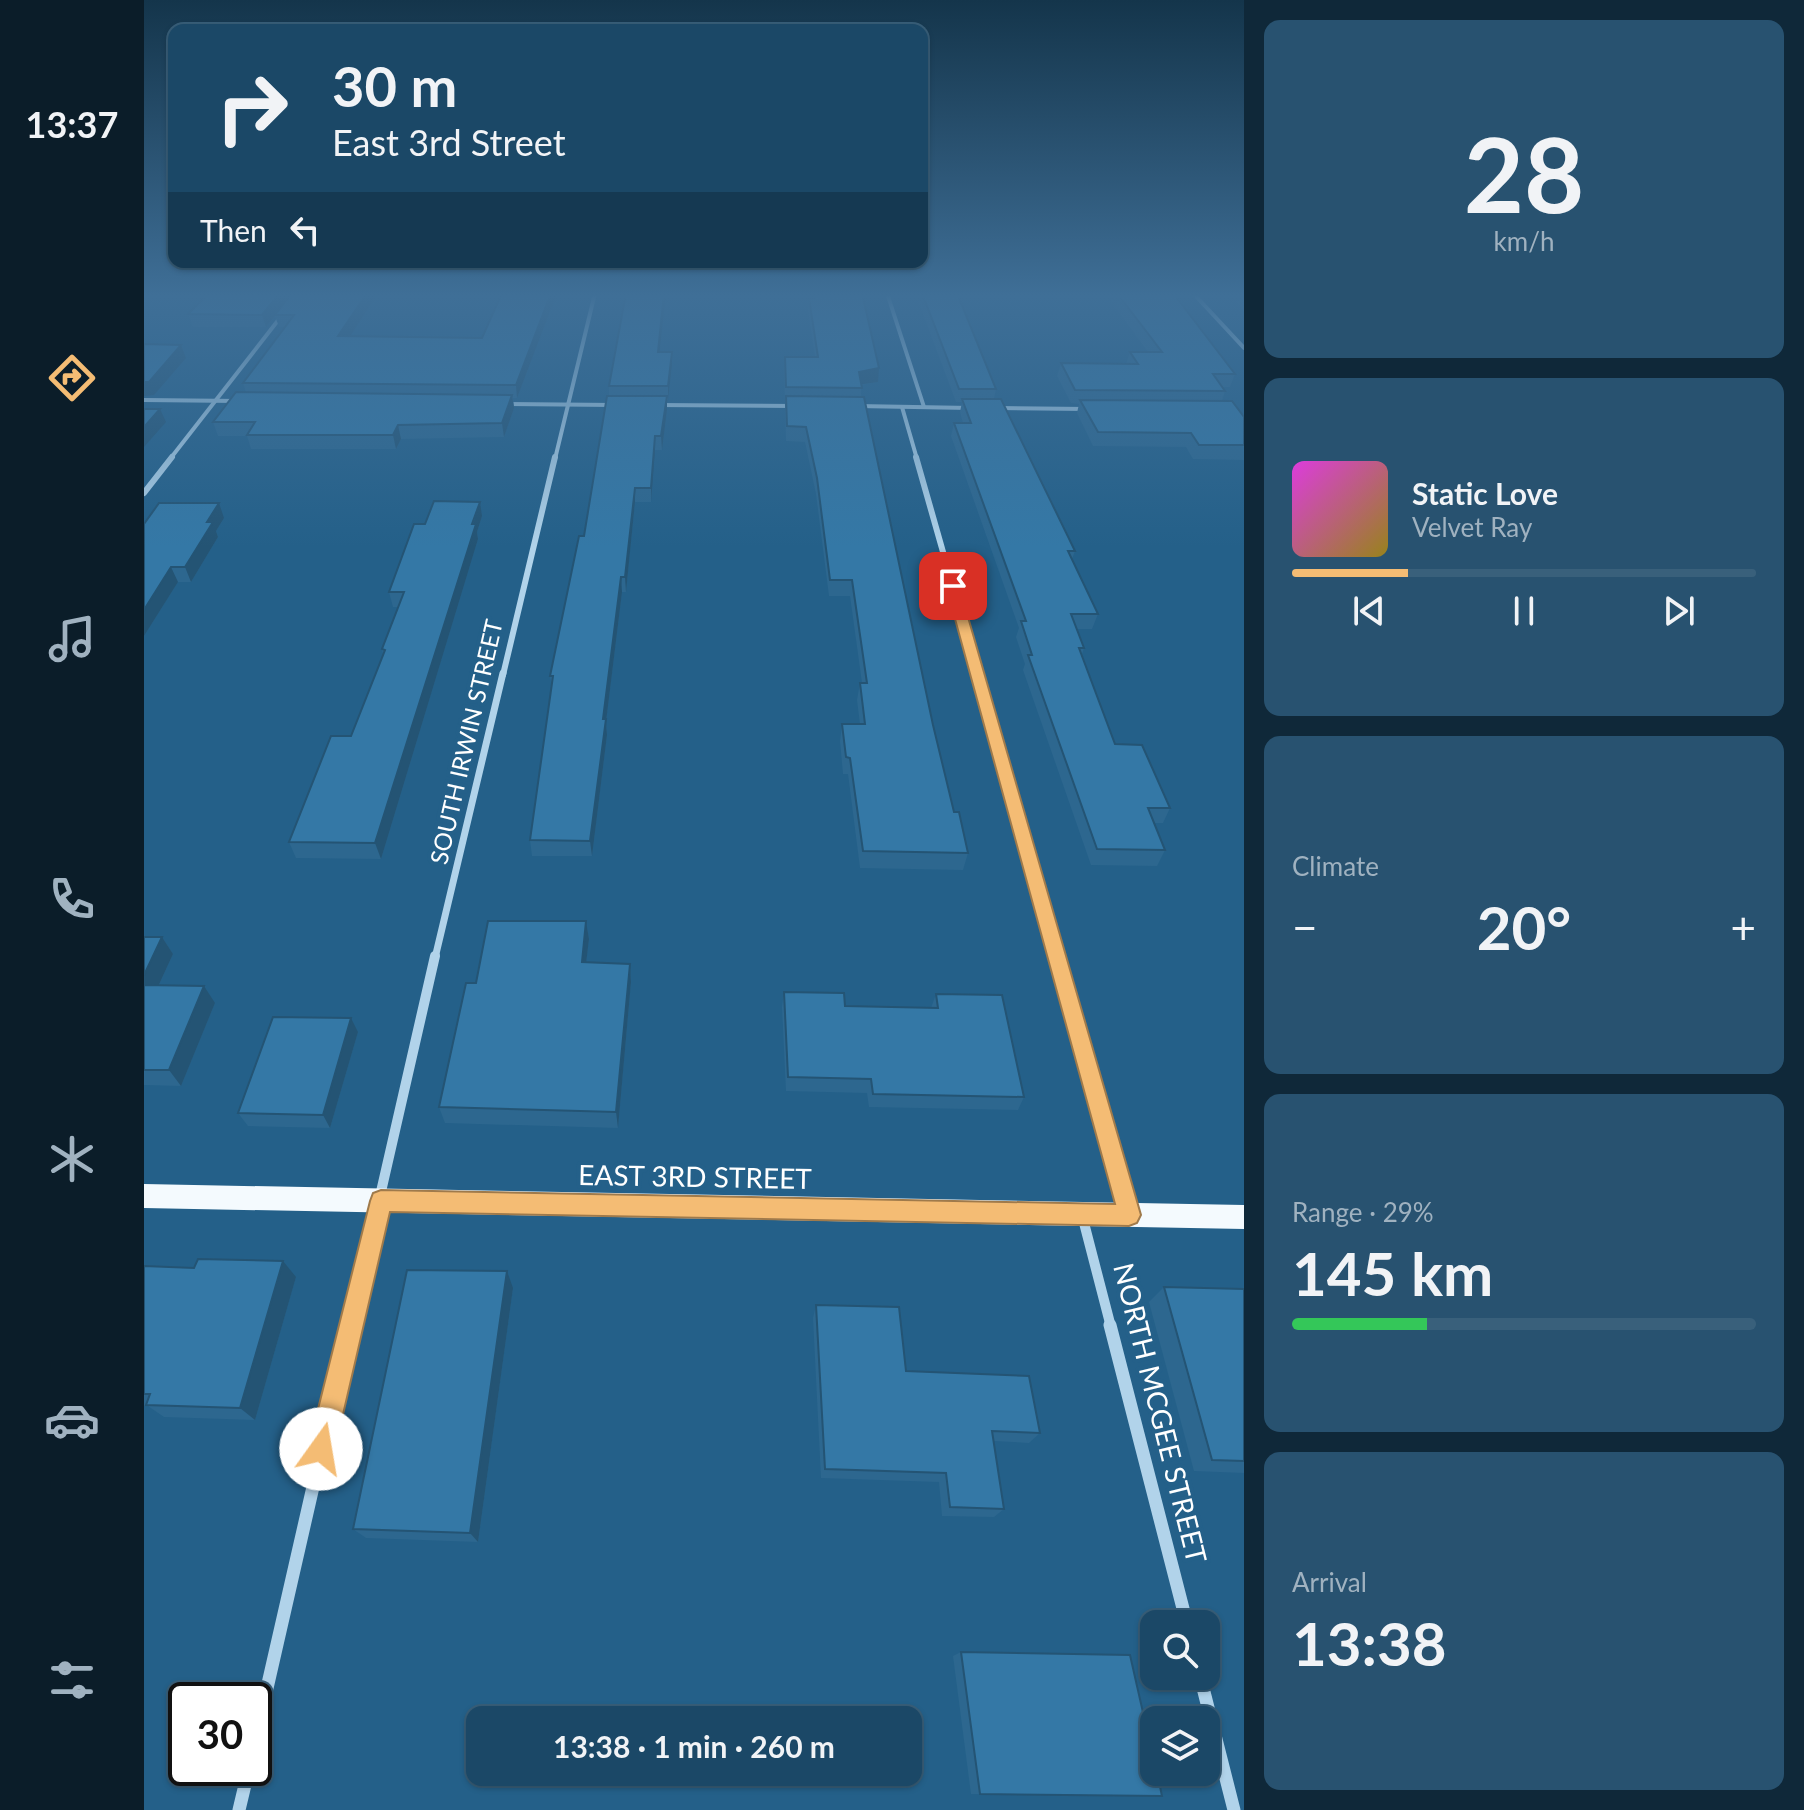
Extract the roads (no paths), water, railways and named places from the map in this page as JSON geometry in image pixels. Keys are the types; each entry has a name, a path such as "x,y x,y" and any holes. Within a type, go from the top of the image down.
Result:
{"main road":[{"name":"EAST 3RD STREET","path":"144,1196 1244,1217"}],"street":[{"path":"144,493 235,377"},
{"name":"SOUTH IRWIN STREET","path":"268,1682 425,999 575,377"},
{"path":"914,377 924,407"},
{"path":"144,400 247,401"},
{"path":"492,404 616,405"},
{"path":"647,405 796,406"},
{"path":"851,406 979,408"},
{"path":"902,407 1129,1215"},
{"path":"993,408 1091,409"},
{"name":"NORTH MCGEE STREET","path":"1082,1214 1183,1610"},
{"path":"1204,1690 1234,1810"},
{"path":"239,1810 245,1786"}]}
